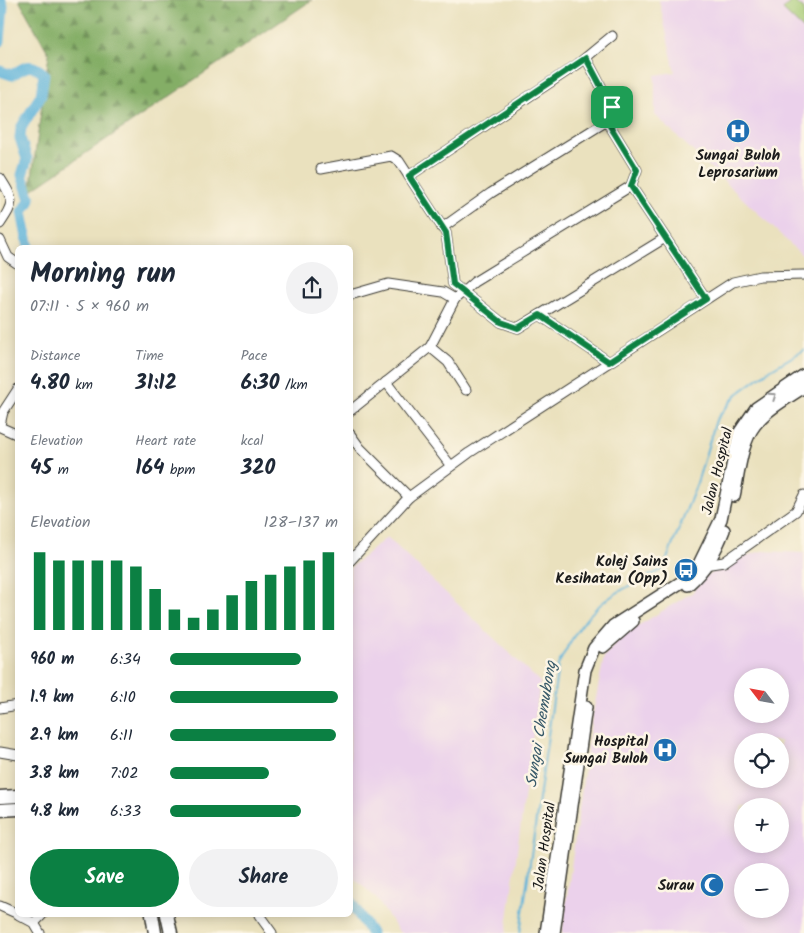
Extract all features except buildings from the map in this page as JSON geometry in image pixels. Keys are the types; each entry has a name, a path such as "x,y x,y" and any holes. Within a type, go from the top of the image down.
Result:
{"highway":[{"path":"0,797 15,796"},
{"path":"0,810 15,809"},
{"path":"152,917 155,933"},
{"path":"167,917 171,933"}],"main road":[{"name":"Jalan Hospital","path":"554,933 594,662 604,647 624,627 678,593 701,573 702,565 721,519 739,433 756,408 804,375"},
{"name":"Jalan Hospital","path":"546,933 585,670 594,648 613,626 683,581 716,552 729,518 748,437 754,425 764,415 804,386"}],"street":[{"path":"409,176 586,58 612,36"},
{"path":"442,228 491,193 607,121 612,107 586,58"},
{"path":"353,409 430,347 459,296 474,282 631,186 637,170 607,121"},
{"path":"321,169 391,156 398,161 446,233 453,284 459,296"},
{"path":"0,178 4,193 11,196 12,208 0,224"},
{"path":"631,186 706,299"},
{"path":"353,294 388,284 443,292 459,296 501,322 518,328 665,238"},
{"path":"0,240 8,257 15,262"},
{"path":"353,558 409,497 450,466 733,282 760,276 804,275"},
{"path":"540,315 609,362"},
{"path":"430,347 448,362 466,390"},
{"path":"386,382 450,466"},
{"path":"15,394 3,412 0,426 15,434"},
{"path":"353,438 360,448 409,497"},
{"path":"702,565 724,562 796,511 804,495"},
{"path":"0,708 15,706"},
{"path":"0,752 15,754"},
{"path":"0,906 15,914"},
{"path":"22,917 34,923 40,933"},
{"path":"34,923 40,917"},
{"path":"260,917 272,933"}],"shaded area":[{"name":"Sungai Buloh Leprosarium","path":"659,0 804,0 804,257 655,115 655,75 675,72"},
{"name":"Hospital Sungai Buloh","path":"387,537 540,682 506,933 400,933 375,897 353,877 353,565"},
{"name":"Hospital Sungai Buloh","path":"762,551 804,553 804,933 562,933 591,723 604,657 620,637 693,592 701,579 740,558"}],"green space":[{"path":"19,0 312,0 30,191 49,54"},
{"path":"792,0 804,9 804,30 783,10"}],"waterway":[{"path":"0,0 3,6 0,41"},
{"path":"0,71 12,75 25,68 32,67 44,74 41,95 21,128 20,138 27,159 22,175 30,199 28,204"},
{"path":"25,207 22,212 28,245"},
{"name":"Sungai Chemubong","path":"520,933 558,665 574,636 594,610 618,592 663,569 697,483 716,420 737,394 768,371 804,350"},
{"path":"353,906 371,933"}],"place":[{"name":"Sungai Buloh Leprosarium","path":"738,131"},
{"name":"Kolej Sains Kesihatan (Opp)","path":"686,570"},
{"name":"Hospital Sungai Buloh","path":"665,750"},
{"name":"Surau","path":"712,885"}],"route":[{"path":"586,58 609,98 612,107 607,121 637,170 631,186 706,299 609,362 540,315 518,328 501,322 453,284 446,233 409,176 526,100 586,58"}]}
